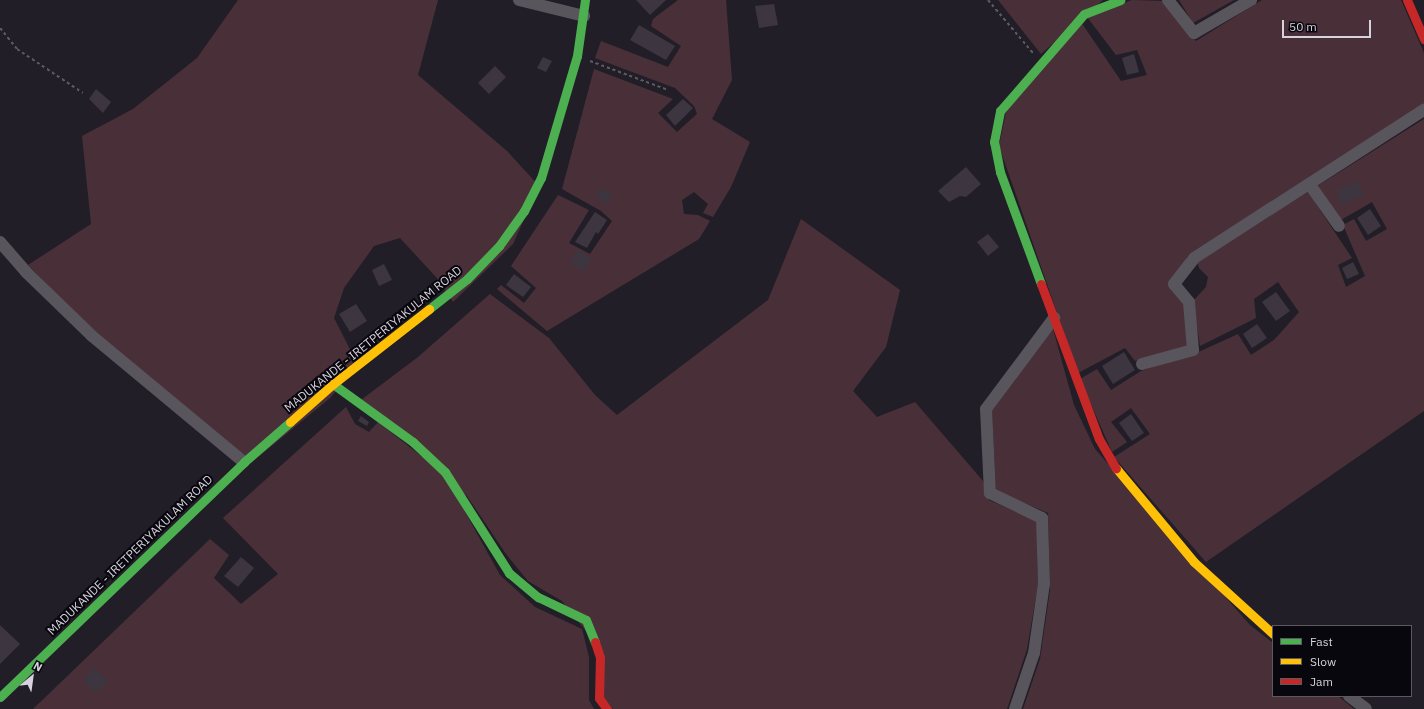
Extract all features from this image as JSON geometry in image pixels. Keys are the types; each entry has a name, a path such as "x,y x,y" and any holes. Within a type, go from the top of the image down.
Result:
{"main road":[{"name":"MADUKANDE - IRETPERIYAKULAM ROAD","path":"0,698 244,462 333,384 467,279 499,246 524,211 541,178 577,56 584,16 584,0"},
{"path":"1120,0 1084,14 1000,111 994,142 1000,172 1099,439 1118,471 1194,562 1272,633"},
{"path":"1407,0 1424,39"},
{"path":"333,384 412,442 445,472 509,573 538,597 586,620 600,657 599,698 607,709"}],"street":[{"path":"519,0 584,16"},
{"path":"1168,0 1194,34 1251,0"},
{"path":"1142,364 1193,350 1189,302 1174,284 1194,258 1310,185 1424,110"},
{"path":"1310,185 1339,226"},
{"path":"0,242 26,272 92,336 244,462"},
{"path":"1016,709 1034,653 1044,584 1042,518 990,493 986,409 1054,318"},
{"path":"1351,697 1366,709"}],"path":[{"path":"988,0 1041,63"},
{"path":"0,28 17,49 83,93"},
{"path":"577,56 668,90"}],"shaded area":[{"path":"238,0 438,0 418,75 507,151 539,186 513,244 453,302 436,277 400,238 374,246 344,288 334,318 358,365 330,398 252,462 84,322 28,265 91,224 82,136 133,109 197,58"},
{"path":"678,0 726,0 732,80 712,119 750,142 731,187 713,217 703,213 708,204 694,192 682,200 684,214 698,215 710,221 699,239 547,331 497,289 501,285 524,303 536,288 511,266 558,195 589,210 569,243 590,254 612,221 601,211 562,189 594,69 673,99 658,113 677,132 697,114 694,106 675,88 595,58 601,41 668,67 681,46 651,26 653,19"},
{"path":"998,0 1103,0 1041,54"},
{"path":"1132,0 1164,1 1196,41 1262,0 1401,0 1424,53 1424,104 1189,254 1170,287 1185,303 1189,346 1135,361 1125,348 1078,373 999,146 1006,112 1081,22 1121,81 1147,75 1137,50 1116,55 1087,17"},
{"path":"1179,0 1234,0 1193,23"},
{"path":"1424,119 1424,411 1206,562 1114,457 1150,434 1131,408 1111,422 1127,442 1112,452 1080,379 1097,369 1111,390 1141,371 1194,354 1238,334 1251,355 1274,340 1299,312 1278,282 1254,299 1256,318 1200,346 1193,301 1206,287 1208,277 1199,268 1197,262 1308,192 1352,258 1338,265 1346,287 1365,276 1343,225 1354,219 1366,241 1387,229 1372,202 1341,220 1316,187"},
{"path":"801,219 900,290 886,347 853,391 877,417 915,402 983,481 989,500 1037,521 1038,585 1027,649 1007,709 613,709 603,696 604,654 562,601 528,581 506,554 467,496 361,400 418,357 490,294 549,338 595,395 617,415 768,300"},
{"path":"1053,329 1074,405 1095,449 1250,625 1272,642 1272,697 1339,697 1354,709 1023,709 1040,659 1050,590 1048,513 996,491 992,411"},
{"path":"346,407 355,424 369,432 378,422 444,474 500,575 535,607 582,629 589,657 589,700 594,709 33,709 210,539 229,555 214,578 241,604 278,574 223,518"}],"building":[{"path":"636,0 666,0 650,15"},
{"path":"774,4 778,25 759,28 755,6"},
{"path":"639,25 675,46 666,60 630,40"},
{"path":"1134,54 1139,72 1127,75 1122,58"},
{"path":"543,57 552,61 546,72 537,68"},
{"path":"495,66 506,77 489,94 478,83"},
{"path":"96,89 111,102 103,113 89,99"},
{"path":"683,99 693,108 675,126 666,115"},
{"path":"966,167 981,184 966,197 960,196 949,202 938,191"},
{"path":"1357,181 1364,195 1342,205 1336,191"},
{"path":"601,188 612,195 607,204 595,197"},
{"path":"1370,209 1381,226 1368,235 1357,218"},
{"path":"595,212 607,220 598,234 596,232 587,248 575,242"},
{"path":"988,234 999,247 988,256 977,242"},
{"path":"577,250 591,258 584,271 570,263"},
{"path":"1353,262 1359,274 1347,279 1342,268"},
{"path":"384,264 392,280 379,286 372,270"},
{"path":"514,274 531,287 523,297 506,285"},
{"path":"430,286 435,291 426,298 421,293"},
{"path":"1276,292 1290,311 1276,321 1262,302"},
{"path":"356,304 367,321 350,332 339,314"},
{"path":"1257,324 1267,338 1252,348 1243,334"},
{"path":"1124,352 1135,370 1113,384 1102,366"},
{"path":"1131,414 1144,433 1132,441 1119,423"},
{"path":"361,416 369,422 367,426 358,421"},
{"path":"241,557 254,568 238,587 224,576"},
{"path":"0,625 20,644 0,664"},
{"path":"95,668 108,682 95,693 83,679"}],"traffic: fast":[{"path":"429,309 467,279 499,246 524,211 541,178 577,56 585,0"},
{"path":"1041,284 1000,172 994,142 1000,111 1084,14 1120,0"},
{"path":"333,384 413,442 445,472 509,573 538,597 586,620 595,642"},
{"path":"0,697 244,462 290,422"}],"traffic: slow":[{"path":"290,422 333,384 429,309"},
{"path":"1116,468 1194,562 1272,633"}],"traffic: jam":[{"path":"1407,0 1424,39"},
{"path":"1041,284 1099,439 1116,468"},
{"path":"595,642 600,657 599,698 607,709"}]}
